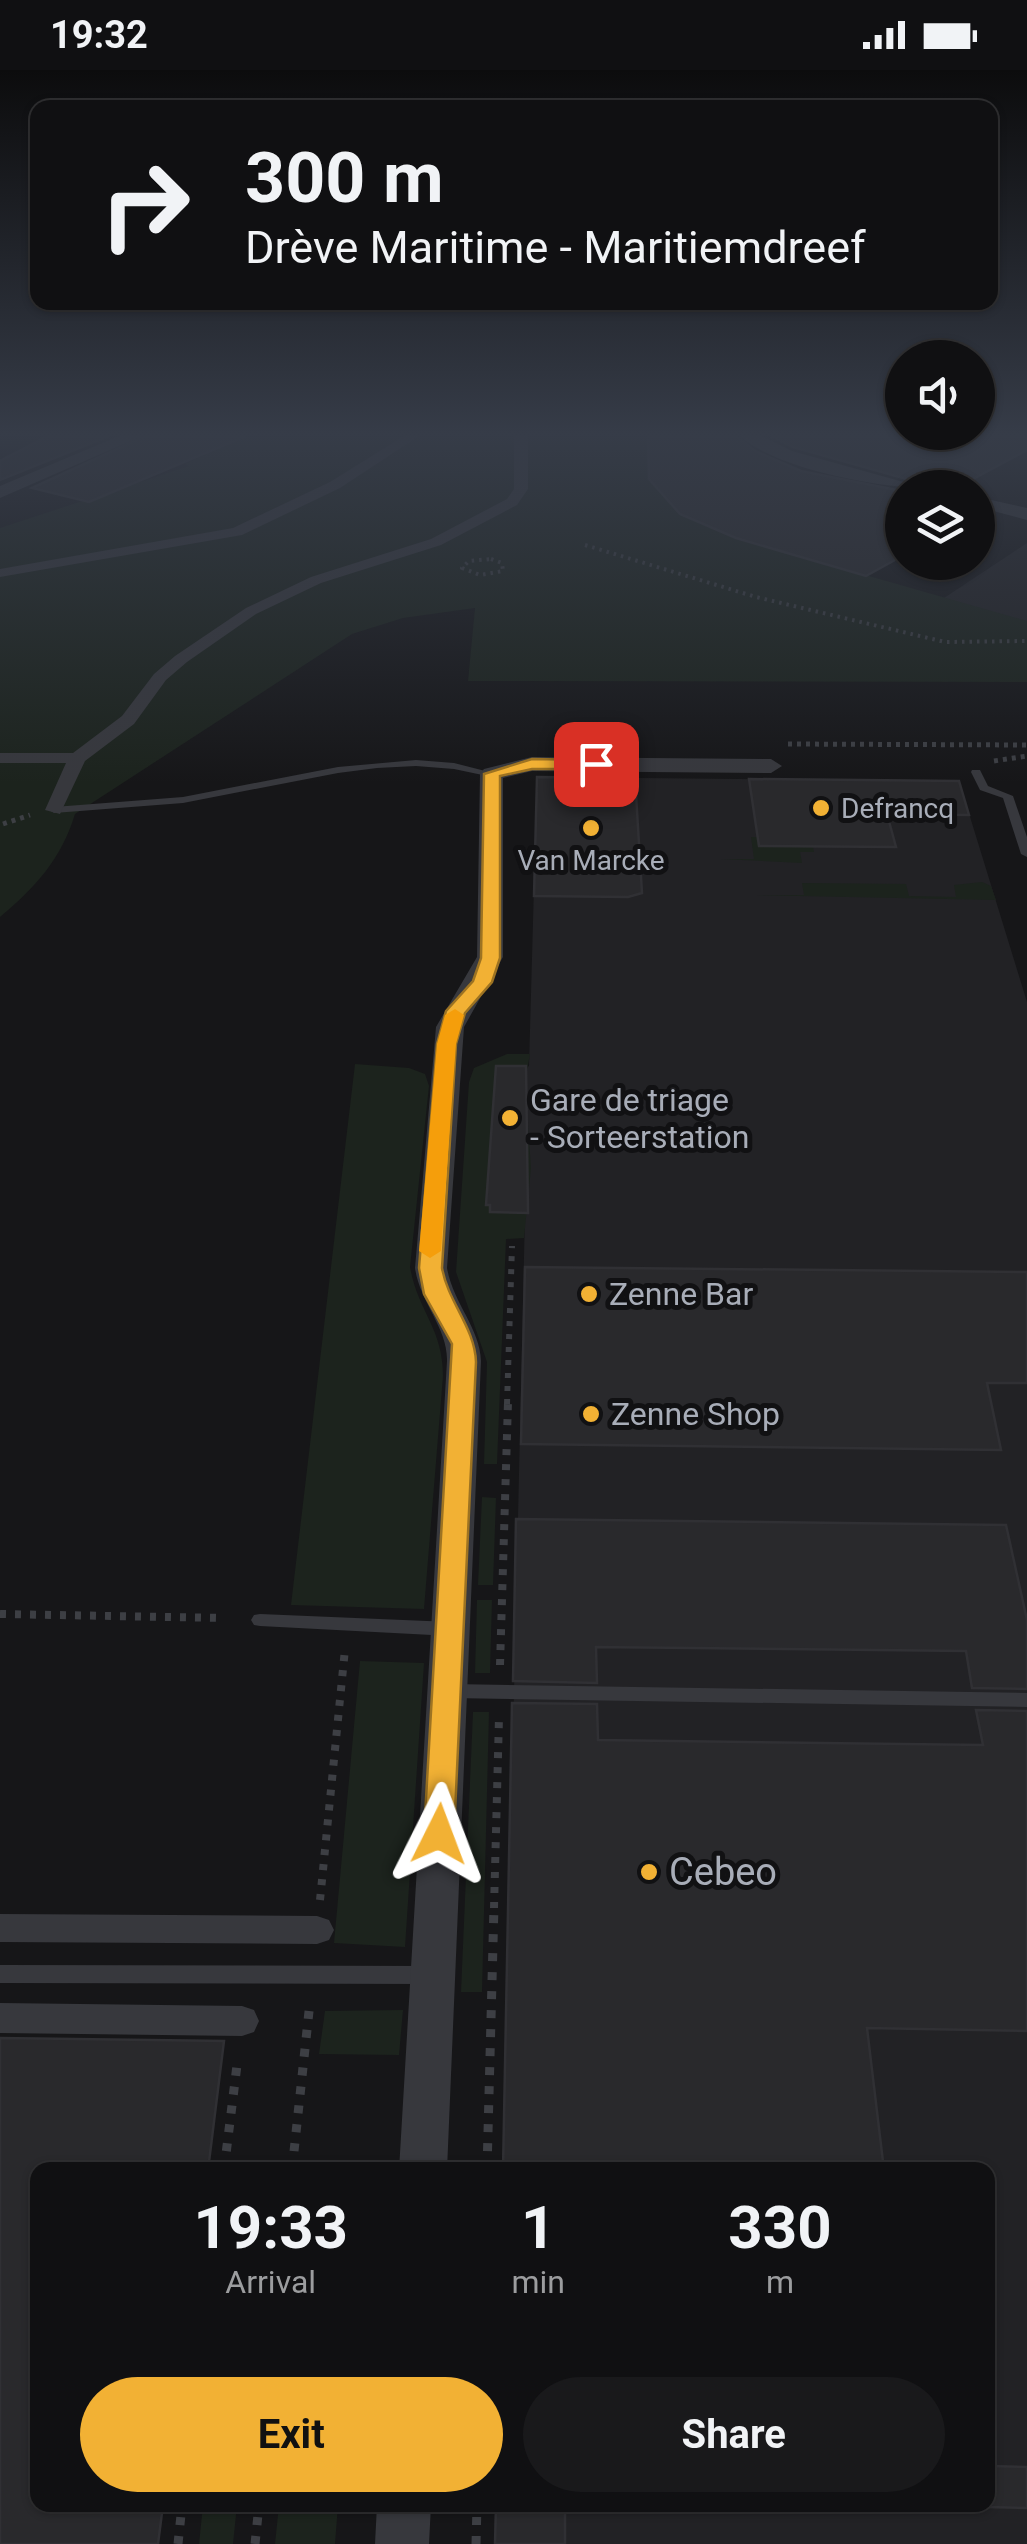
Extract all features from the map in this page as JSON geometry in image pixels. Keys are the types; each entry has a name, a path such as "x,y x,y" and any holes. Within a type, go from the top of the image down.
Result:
{"street":[{"path":"0,573 125,551"},
{"path":"54,810 76,758 128,720 160,677 181,658 251,611 316,580 406,551"},
{"path":"0,758 76,758"},
{"path":"423,2162 464,1344 431,1282 430,1238 450,1027 456,1011 482,982 490,958 492,774 532,764 771,766"},
{"path":"0,1928 316,1930"},
{"path":"0,2018 242,2021"},
{"path":"402,2544 404,2512"}],"lane":[{"path":"54,810 184,800 398,764 454,765 492,774"},
{"path":"976,772 984,788 1008,796 1027,854"},
{"path":"260,1620 451,1629"},
{"path":"447,1691 1027,1700"},
{"path":"0,1974 431,1975"}],"path":[{"path":"606,551 742,594 945,642 1027,642"},
{"path":"490,559 502,563 503,570 480,575 462,568 469,561 490,559"},
{"path":"0,1614 224,1618"},
{"path":"225,2162 242,2021"},
{"path":"178,2544 181,2512"},
{"path":"255,2544 257,2512"},
{"path":"476,2544 477,2512"}],"shaded area":[{"path":"0,551 783,551 1027,621 1027,682 468,681 475,608 403,618 352,634 75,814 63,845 46,871 0,917"},
{"path":"1014,551 1027,551 1027,622 944,598 971,580 995,580 995,564"},
{"path":"537,777 959,781 1027,1002 1027,2544 495,2544 496,2512 995,2512 995,2162 503,2162 525,1213 493,1094 529,1066"},
{"path":"751,837 758,837 760,846 813,847 814,852 800,852 802,863 721,859 754,859"},
{"path":"982,882 991,886 996,900 756,895 804,895 802,883 906,884 909,896 956,897 954,885"},
{"path":"507,1054 530,1054 525,1082 531,1168 524,1238 506,1239 497,1464 484,1464 487,1362 456,1272 469,1082 474,1068"},
{"path":"355,1064 409,1068 425,1074 429,1086 410,1267 439,1345 443,1376 424,1609 291,1605"},
{"path":"482,1497 496,1498 493,1585 478,1585"},
{"path":"477,1600 492,1600 490,1673 475,1673"},
{"path":"360,1661 424,1663 405,1947 334,1943"},
{"path":"473,1712 489,1712 482,1992 461,1992"},
{"path":"403,2010 399,2055 319,2054 325,2011"},
{"path":"202,2512 236,2512 233,2544 199,2544"},
{"path":"278,2512 337,2512 335,2544 275,2544"}],"building":[{"path":"782,551 885,551 885,565 866,576"},
{"path":"537,777 635,778 642,893 628,897 534,896"},
{"path":"749,779 959,781 969,815 887,814 896,847 759,846"},
{"name":"Gare de triage - Sorteerstation","path":"496,1066 526,1066 528,1213 490,1212 490,1205 486,1205"},
{"path":"525,1267 1027,1272 1027,1383 987,1383 1001,1450 521,1444"},
{"path":"516,1519 1006,1525 1027,1620 1027,1689 972,1688 966,1651 596,1647 597,1683 513,1681"},
{"path":"512,1703 597,1704 598,1740 983,1745 976,1710 1027,1711 1027,2031 867,2028 883,2162 503,2162"},
{"path":"0,2038 224,2041 209,2162 30,2162 30,2512 162,2512 158,2544 0,2544"},
{"path":"995,2466 1027,2467 1027,2508 995,2507"},
{"path":"496,2512 565,2512 565,2544 495,2544"}],"slow traffic":[{"path":"430,1251 447,1044 455,1015"}],"place":[{"name":"Defrancq","path":"821,808"},
{"name":"Van Marcke","path":"591,828"},
{"name":"Gare de triage - Sorteerstation","path":"510,1118"},
{"name":"Zenne Bar","path":"589,1294"},
{"name":"Zenne Shop","path":"591,1414"},
{"name":"Cebeo","path":"649,1872"}],"route":[{"path":"439,1834 464,1362 464,1344 435,1294 430,1268 447,1044 456,1011 488,970 492,774 532,764 596,764"}]}
